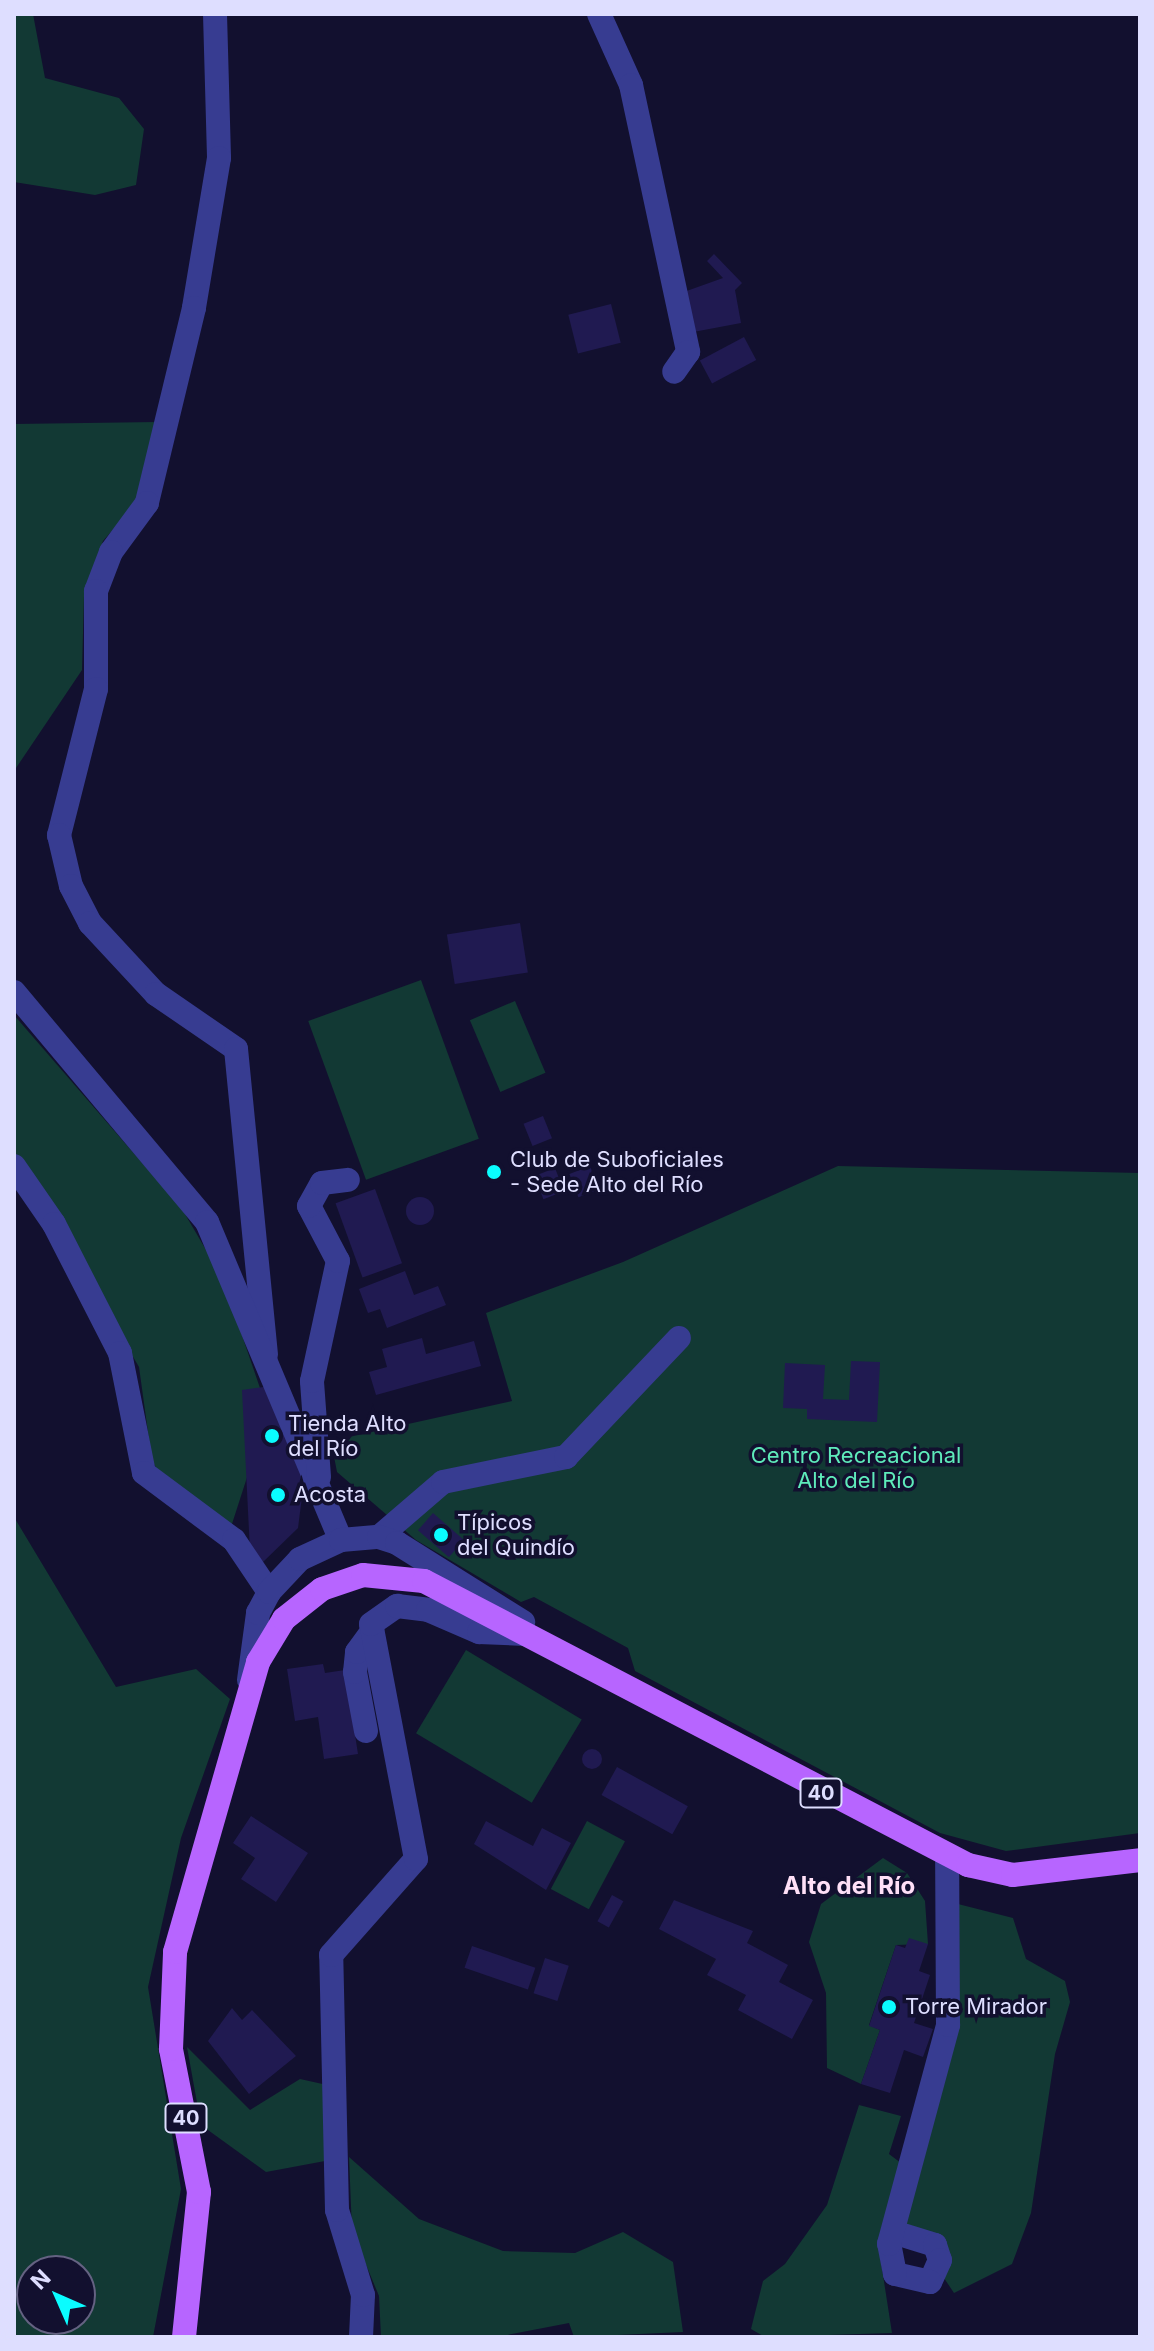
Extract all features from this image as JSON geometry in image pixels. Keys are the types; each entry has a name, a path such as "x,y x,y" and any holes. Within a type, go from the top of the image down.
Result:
{"main road":[{"name":"40","path":"184,2337 199,2192 168,2008 175,1952 247,1698 284,1619 322,1589 363,1575 424,1581 656,1707 947,1857 1013,1875 1140,1860"}],"street":[{"path":"215,14 219,158 194,308 147,503 111,552 96,591 96,689 59,835 71,886 90,923 156,994 236,1049 266,1355"},
{"path":"599,14 631,85 688,352 674,372"},
{"path":"14,992 94,1095 192,1199 266,1355 341,1540"},
{"path":"14,1166 54,1224 120,1353 144,1473 234,1540 269,1592"},
{"path":"319,1480 312,1381 338,1261 309,1206 322,1183 348,1180"},
{"path":"379,1537 443,1482 566,1457 679,1338"},
{"path":"247,1698 258,1613 269,1592 300,1559 341,1540 379,1537 656,1707"},
{"path":"366,1731 355,1672 357,1652 372,1631 377,1614 397,1606 428,1610 479,1632 525,1634"},
{"path":"361,2337 363,2295 337,2210 336,2049 322,2014 331,1955 416,1859 372,1631"},
{"path":"893,2232 948,2025 947,1857"}],"green space":[{"path":"14,14 33,14 45,78 119,98 144,129 136,185 95,195 14,182"},
{"path":"157,422 143,495 103,541 84,596 82,670 14,771 14,424"},
{"path":"421,980 479,1139 366,1180 308,1021"},
{"path":"515,1001 545,1073 500,1092 470,1020"},
{"path":"14,1015 182,1209 222,1277 260,1388 251,1465 231,1527 163,1479 152,1461 139,1367 14,1154"},
{"name":"Centro Recreacional Alto del Río","path":"838,1166 1140,1173 1140,1833 1006,1851 940,1833 635,1671 628,1648 534,1597 521,1602 416,1540 337,1472 331,1441 512,1401 486,1313 623,1262"},
{"path":"14,1517 116,1687 196,1669 230,1699 181,1838 148,1987 181,2189 153,2337 14,2337"},
{"path":"466,1650 582,1720 532,1803 416,1733"},
{"path":"587,1821 625,1841 589,1909 551,1889"},
{"path":"883,1858 907,1873 925,1901 928,1944 896,1945 869,2025 880,2030 861,2084 827,2068 826,1993 809,1942 821,1904"},
{"path":"958,1904 1013,1918 1026,1959 1065,1981 1070,2002 1055,2054 1031,2213 1012,2264 954,2293 944,2278 947,2263 901,2227"},
{"path":"187,2047 250,2110 300,2079 327,2085 325,2161 266,2172 201,2125"},
{"path":"859,2105 901,2116 889,2154 901,2163 878,2243 892,2333 765,2337 751,2329 763,2281 785,2264 827,2205"},
{"path":"349,2157 419,2219 503,2251 575,2253 623,2232 673,2262 683,2332 574,2337 569,2323 497,2337 381,2337 379,2296 352,2231"}],"building":[{"path":"714,254 742,283 735,290 741,323 688,333 681,293 723,278 707,261"},
{"path":"611,304 621,343 578,353 568,315"},
{"path":"744,337 756,360 712,383 700,360"},
{"path":"520,923 528,972 455,984 447,935"},
{"path":"543,1116 552,1138 533,1146 524,1124"},
{"path":"590,1166 599,1189 578,1197 569,1174"},
{"path":"555,1168 564,1191 543,1199 534,1176"},
{"path":"375,1189 402,1263 363,1278 336,1203"},
{"path":"420,1197 430,1201 434,1211 430,1221 420,1225 410,1221 406,1211 410,1201"},
{"path":"405,1271 414,1295 438,1286 446,1305 387,1328 380,1309 368,1313 359,1289"},
{"path":"422,1338 426,1354 474,1341 481,1366 376,1395 369,1372 387,1367 382,1349"},
{"path":"851,1361 880,1362 877,1422 807,1419 807,1409 783,1408 785,1363 825,1365 823,1399 849,1400"},
{"path":"264,1387 305,1473 298,1528 262,1563 250,1551 242,1390"},
{"name":"Típicos del Quindío","path":"433,1513 464,1540 449,1557 418,1530"},
{"path":"323,1664 325,1673 345,1670 358,1754 324,1759 318,1717 295,1721 287,1669"},
{"path":"592,1749 599,1752 602,1759 599,1766 592,1769 585,1766 582,1759 585,1752"},
{"path":"617,1767 688,1806 672,1834 601,1795"},
{"path":"251,1816 308,1853 276,1902 241,1879 255,1858 233,1843"},
{"path":"486,1821 533,1846 542,1828 571,1843 546,1890 474,1844"},
{"path":"612,1895 623,1901 609,1928 597,1921"},
{"path":"674,1900 753,1931 747,1943 788,1965 779,1982 813,2000 792,2039 738,2010 746,1995 707,1975 716,1959 659,1929"},
{"path":"909,1938 928,1944 919,1971 930,1975 914,2023 933,2029 923,2057 904,2050 890,2093 861,2084 880,2030 869,2026 896,1945 905,1948"},
{"path":"472,1946 535,1968 528,1990 465,1968"},
{"path":"545,1958 569,1966 557,2001 534,1993"},
{"path":"232,2008 242,2020 252,2010 296,2056 249,2094 208,2041"}],"place":[{"name":"Club de Suboficiales - Sede Alto del Río","path":"494,1172"},
{"name":"Tienda Alto del Río","path":"272,1436"},
{"name":"Acosta","path":"278,1495"},
{"name":"Típicos del Quindío","path":"441,1535"},
{"name":"Torre Mirador","path":"889,2007"}],"district":[{"name":"Alto del Río","path":"849,1886"}]}
